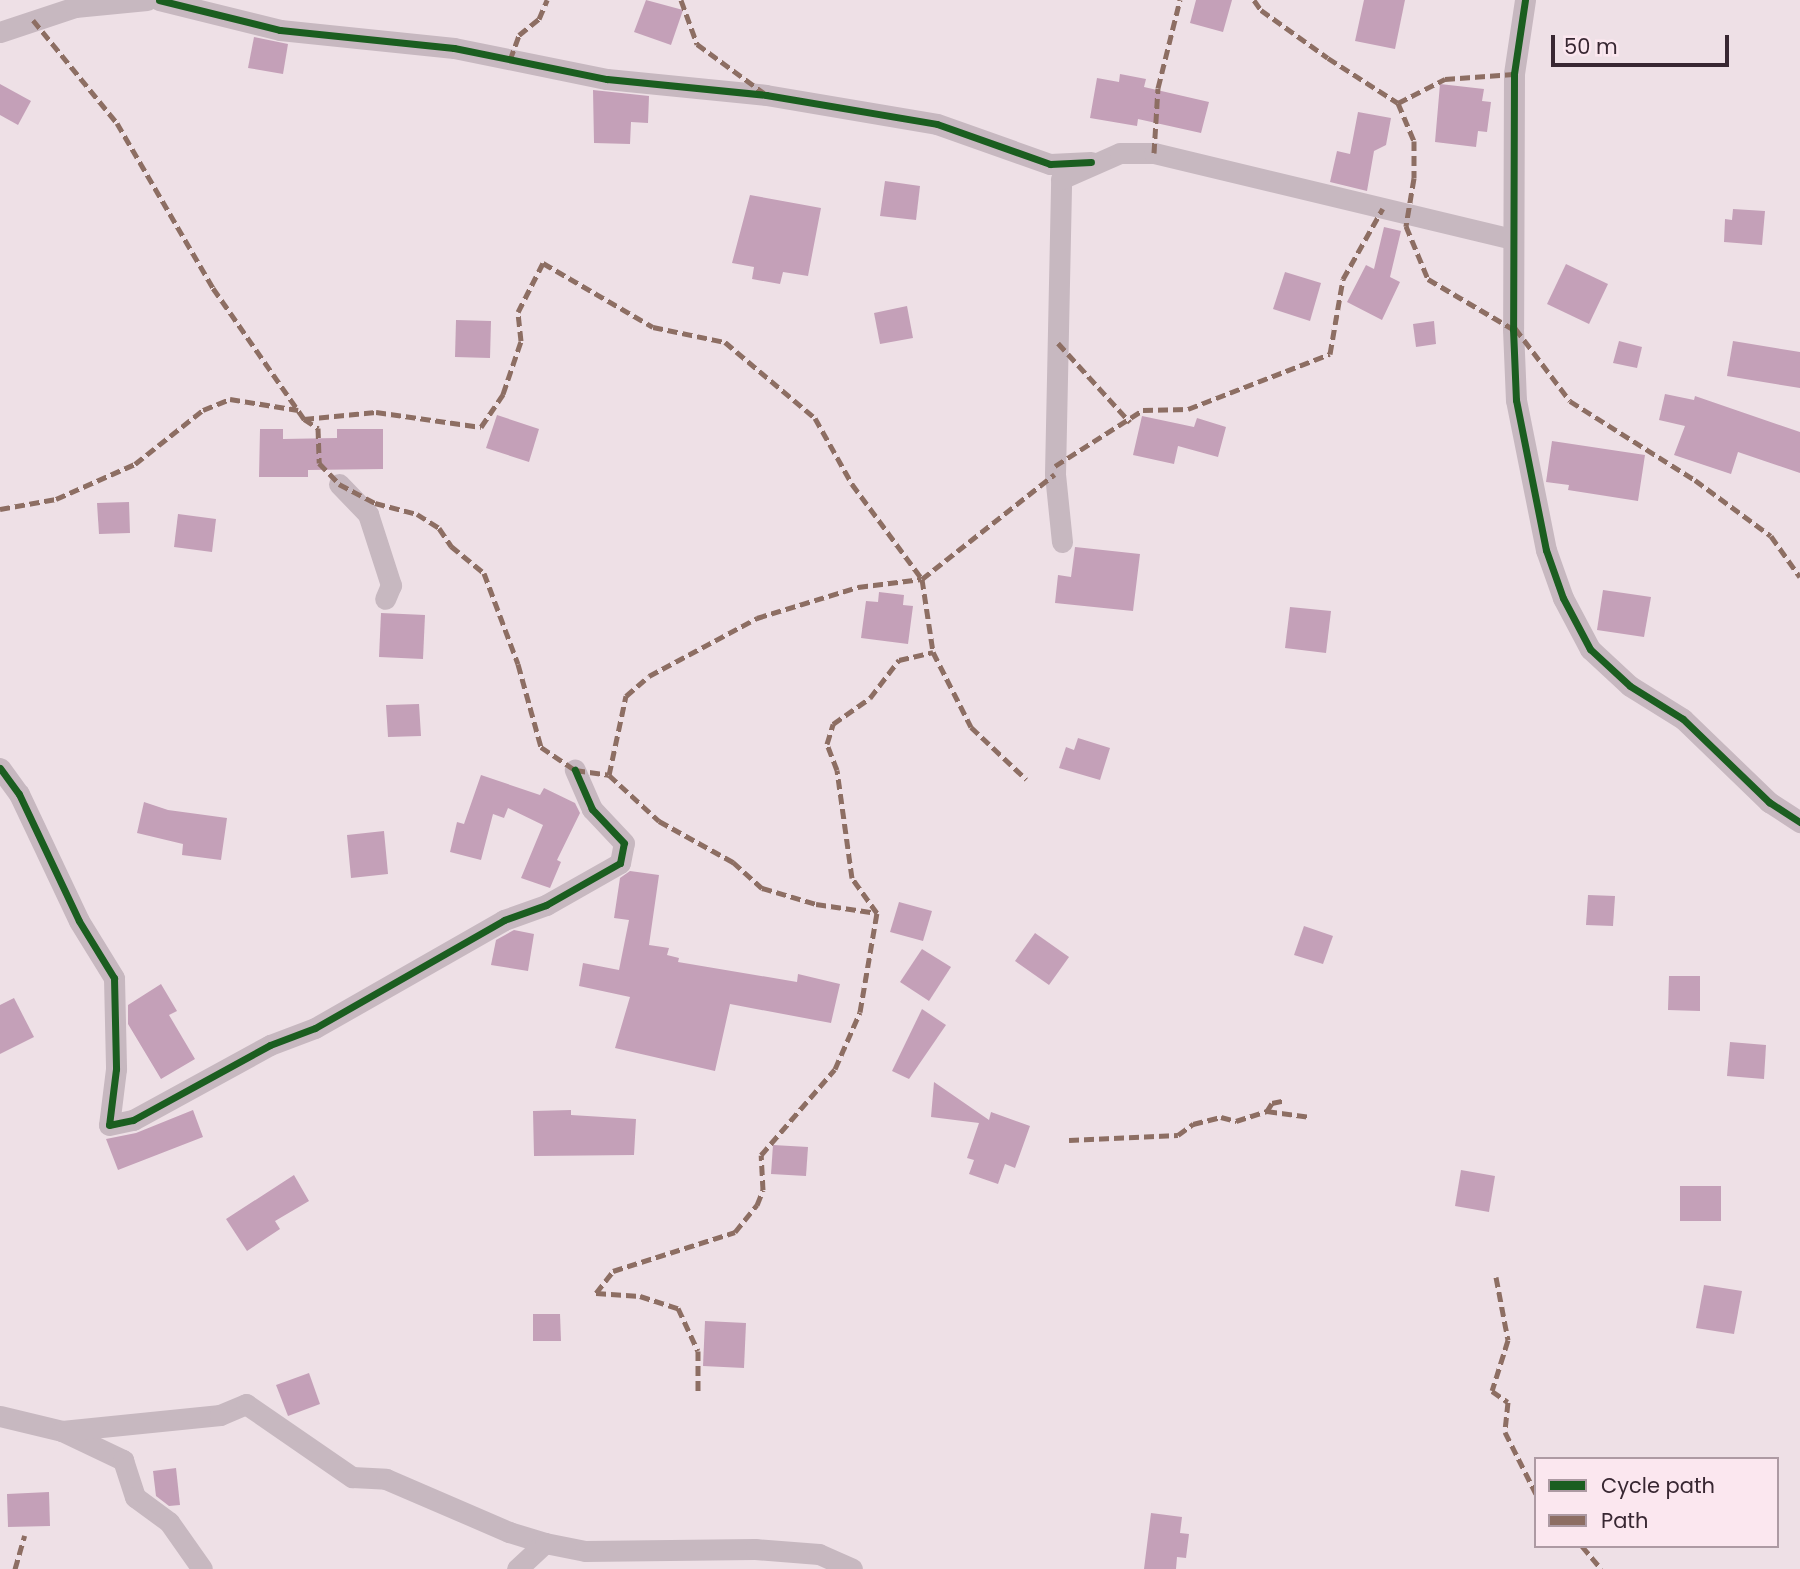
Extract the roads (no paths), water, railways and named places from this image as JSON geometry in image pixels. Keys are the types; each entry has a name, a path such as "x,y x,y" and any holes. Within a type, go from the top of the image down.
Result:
{"street":[{"path":"0,32 71,4 147,0"},
{"path":"159,0 280,30 454,48 607,79 766,95 937,124 1050,164 1091,162"},
{"path":"1525,0 1514,74 1512,239 1516,400 1546,550 1563,598 1590,649 1630,686 1683,719 1769,802 1800,822"},
{"path":"1062,542 1055,474 1061,179 1091,162 1120,153 1154,153 1512,239"},
{"path":"339,484 368,514 391,585 385,599"},
{"path":"0,768 19,794 79,921 114,978 116,1069 109,1125 133,1120 270,1045 315,1028 504,920 546,905 620,863 624,843 592,809 575,770"},
{"path":"62,1431 220,1415 246,1404 285,1426 319,1457 352,1477 386,1479 509,1532 545,1543 585,1551 755,1549 819,1554 852,1569"},
{"path":"0,1416 62,1431 123,1460 135,1497 169,1522 202,1569"},
{"path":"517,1569 545,1543"}]}
